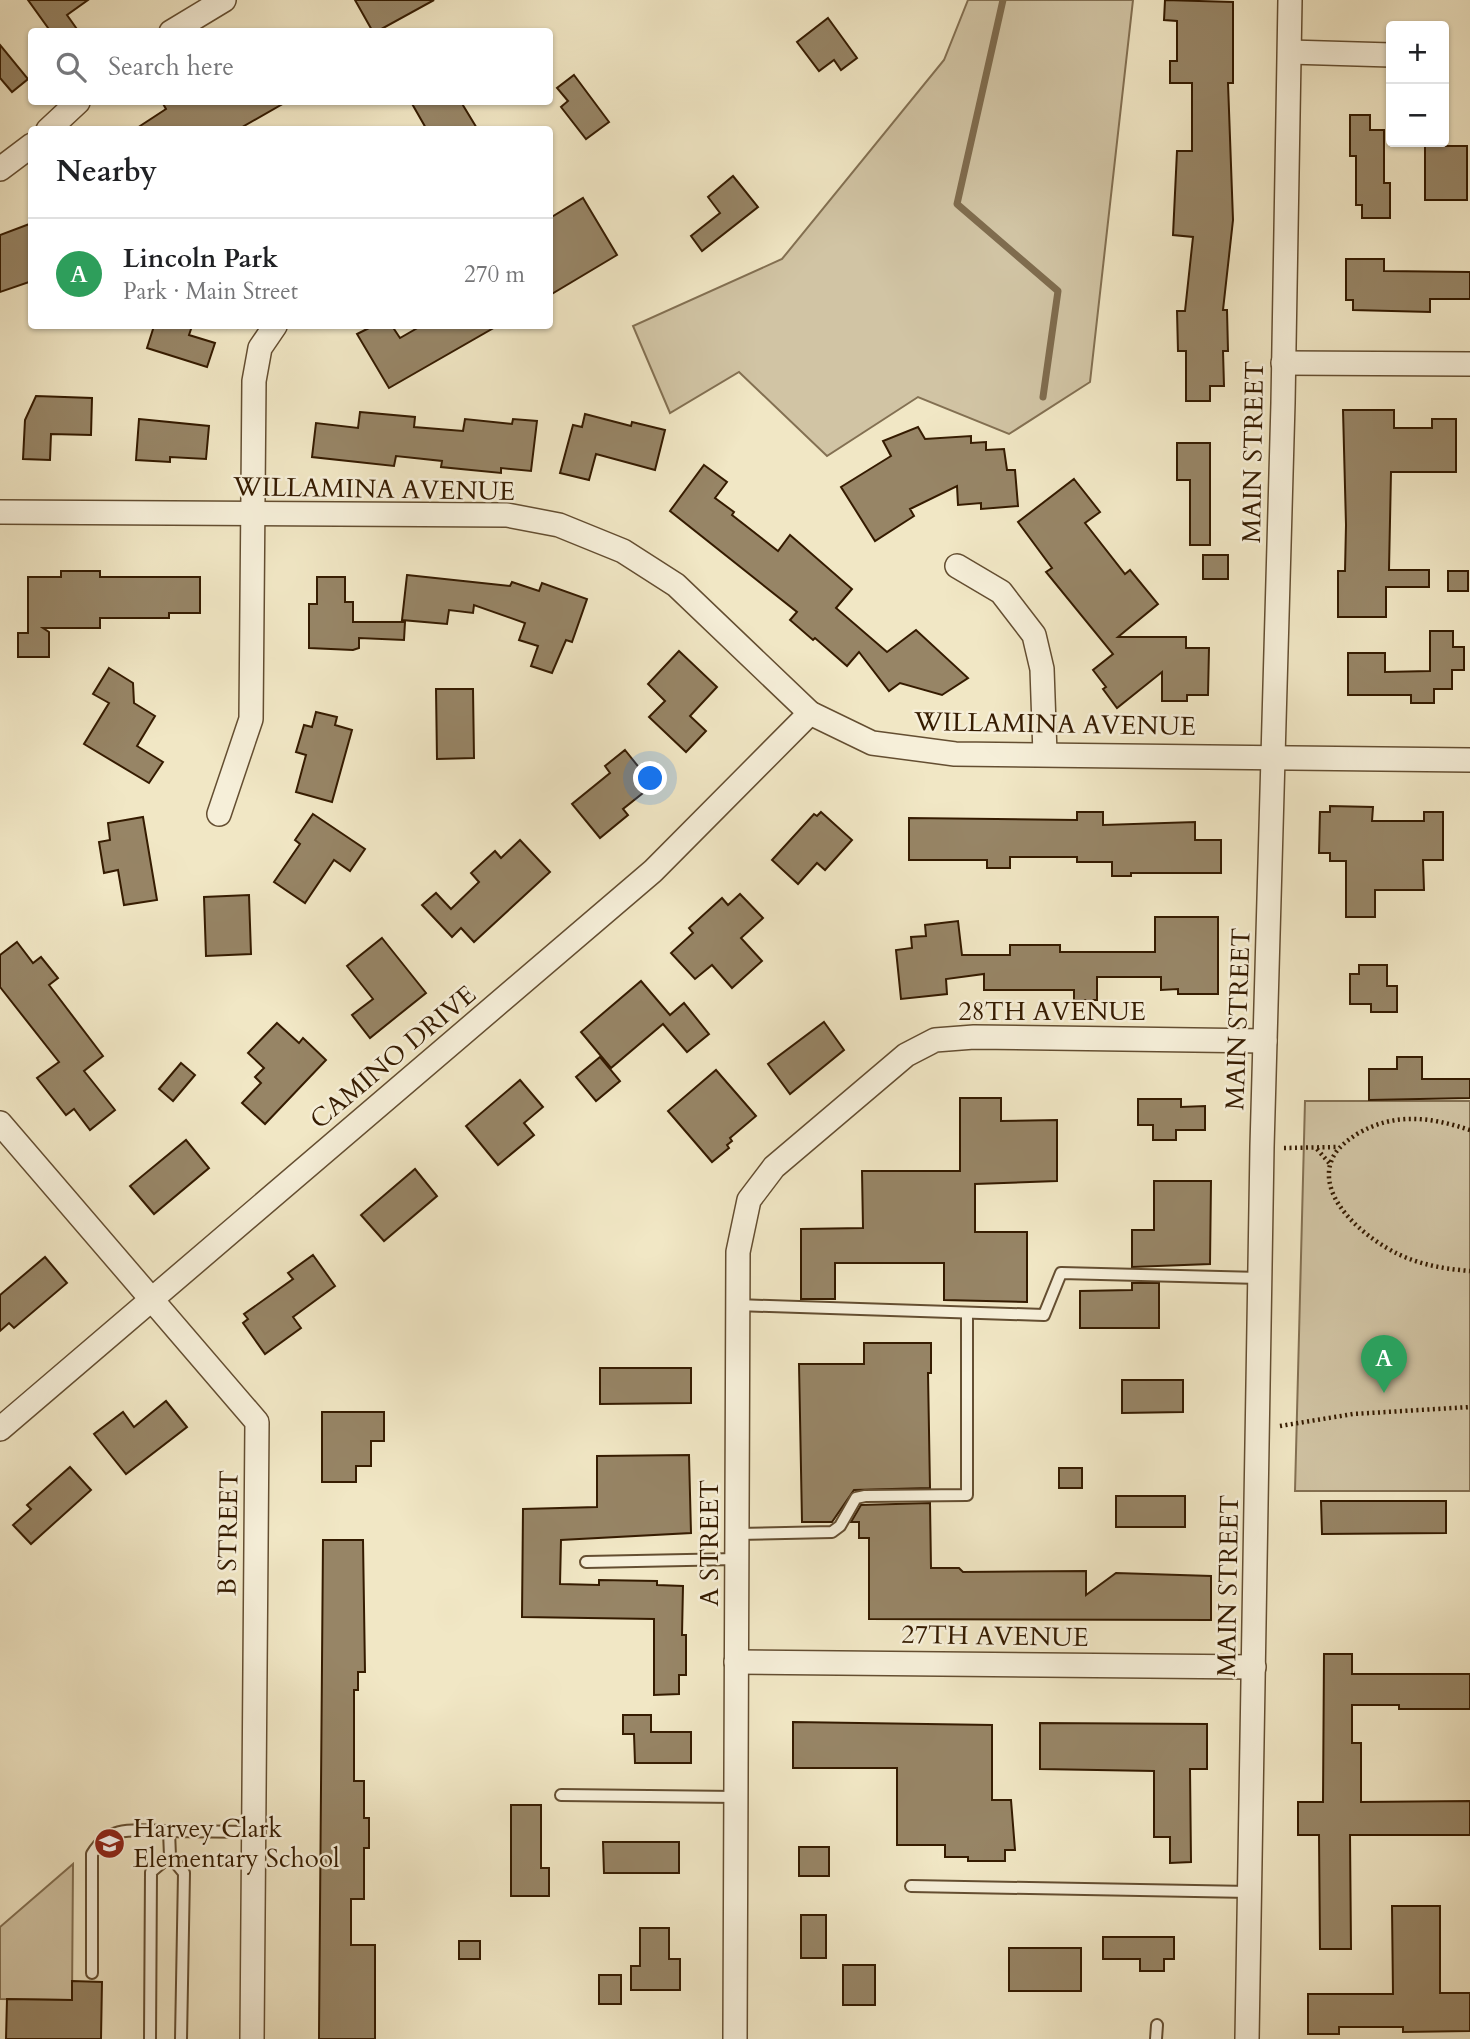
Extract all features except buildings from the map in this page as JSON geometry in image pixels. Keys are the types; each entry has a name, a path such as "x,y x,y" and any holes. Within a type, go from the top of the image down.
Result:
{"street":[{"path":"178,28 224,0"},
{"name":"MAIN STREET","path":"1247,2039 1262,1147 1290,0"},
{"path":"1290,52 1386,55"},
{"path":"52,126 75,105"},
{"path":"0,169 28,148"},
{"path":"219,814 251,719 254,381 260,348 273,329"},
{"path":"1283,363 1470,364"},
{"name":"WILLAMINA AVENUE","path":"0,512 507,515 559,525 623,551 676,585 810,713 872,743 908,750 955,754 1470,760"},
{"path":"957,566 1001,592 1034,635 1042,669 1045,754"},
{"name":"CAMINO DRIVE","path":"0,1429 653,871 810,713"},
{"name":"28TH AVENUE","path":"858,1096 906,1055 935,1040 974,1037 1265,1041"},
{"name":"A STREET","path":"735,2039 738,1252 749,1200 774,1167 858,1096"},
{"name":"B STREET","path":"0,1123 257,1422 251,2039"},
{"name":"27TH AVENUE","path":"736,1662 1254,1667"}],"lane":[{"path":"737,1305 1044,1315 1061,1273 1260,1278"},
{"path":"737,1534 832,1532 839,1526 856,1498 865,1496 967,1494 967,1314"},
{"path":"586,1562 737,1559"},
{"path":"561,1795 736,1797"},
{"path":"92,1973 92,1854 102,1838 123,1831 254,1832"},
{"path":"169,1831 170,1856 184,1873 181,2039"},
{"path":"150,2039 151,1872 170,1856"},
{"path":"911,1886 1250,1892"},
{"path":"1156,2039 1157,2025"}],"path":[{"path":"1262,1147 1339,1147 1374,1124 1399,1118 1430,1119 1470,1130"},
{"path":"1330,1164 1339,1147"},
{"path":"1316,1149 1330,1164 1335,1197 1358,1226 1397,1253 1423,1263 1470,1270"},
{"path":"1258,1428 1353,1414 1470,1407"}],"shaded area":[{"path":"968,0 1133,0 1090,382 1009,434 918,397 827,456 739,372 670,413 633,326 782,259 944,60"},
{"path":"1305,1101 1470,1101 1470,1491 1295,1491"},
{"path":"73,1864 72,2000 0,1999 0,1927"}],"waterway":[{"path":"1003,0 957,204 1058,291 1043,397"}],"place":[{"name":"Lincoln Park","path":"1384,1393"},
{"name":"Harvey Clark Elementary School","path":"110,1843"}]}
